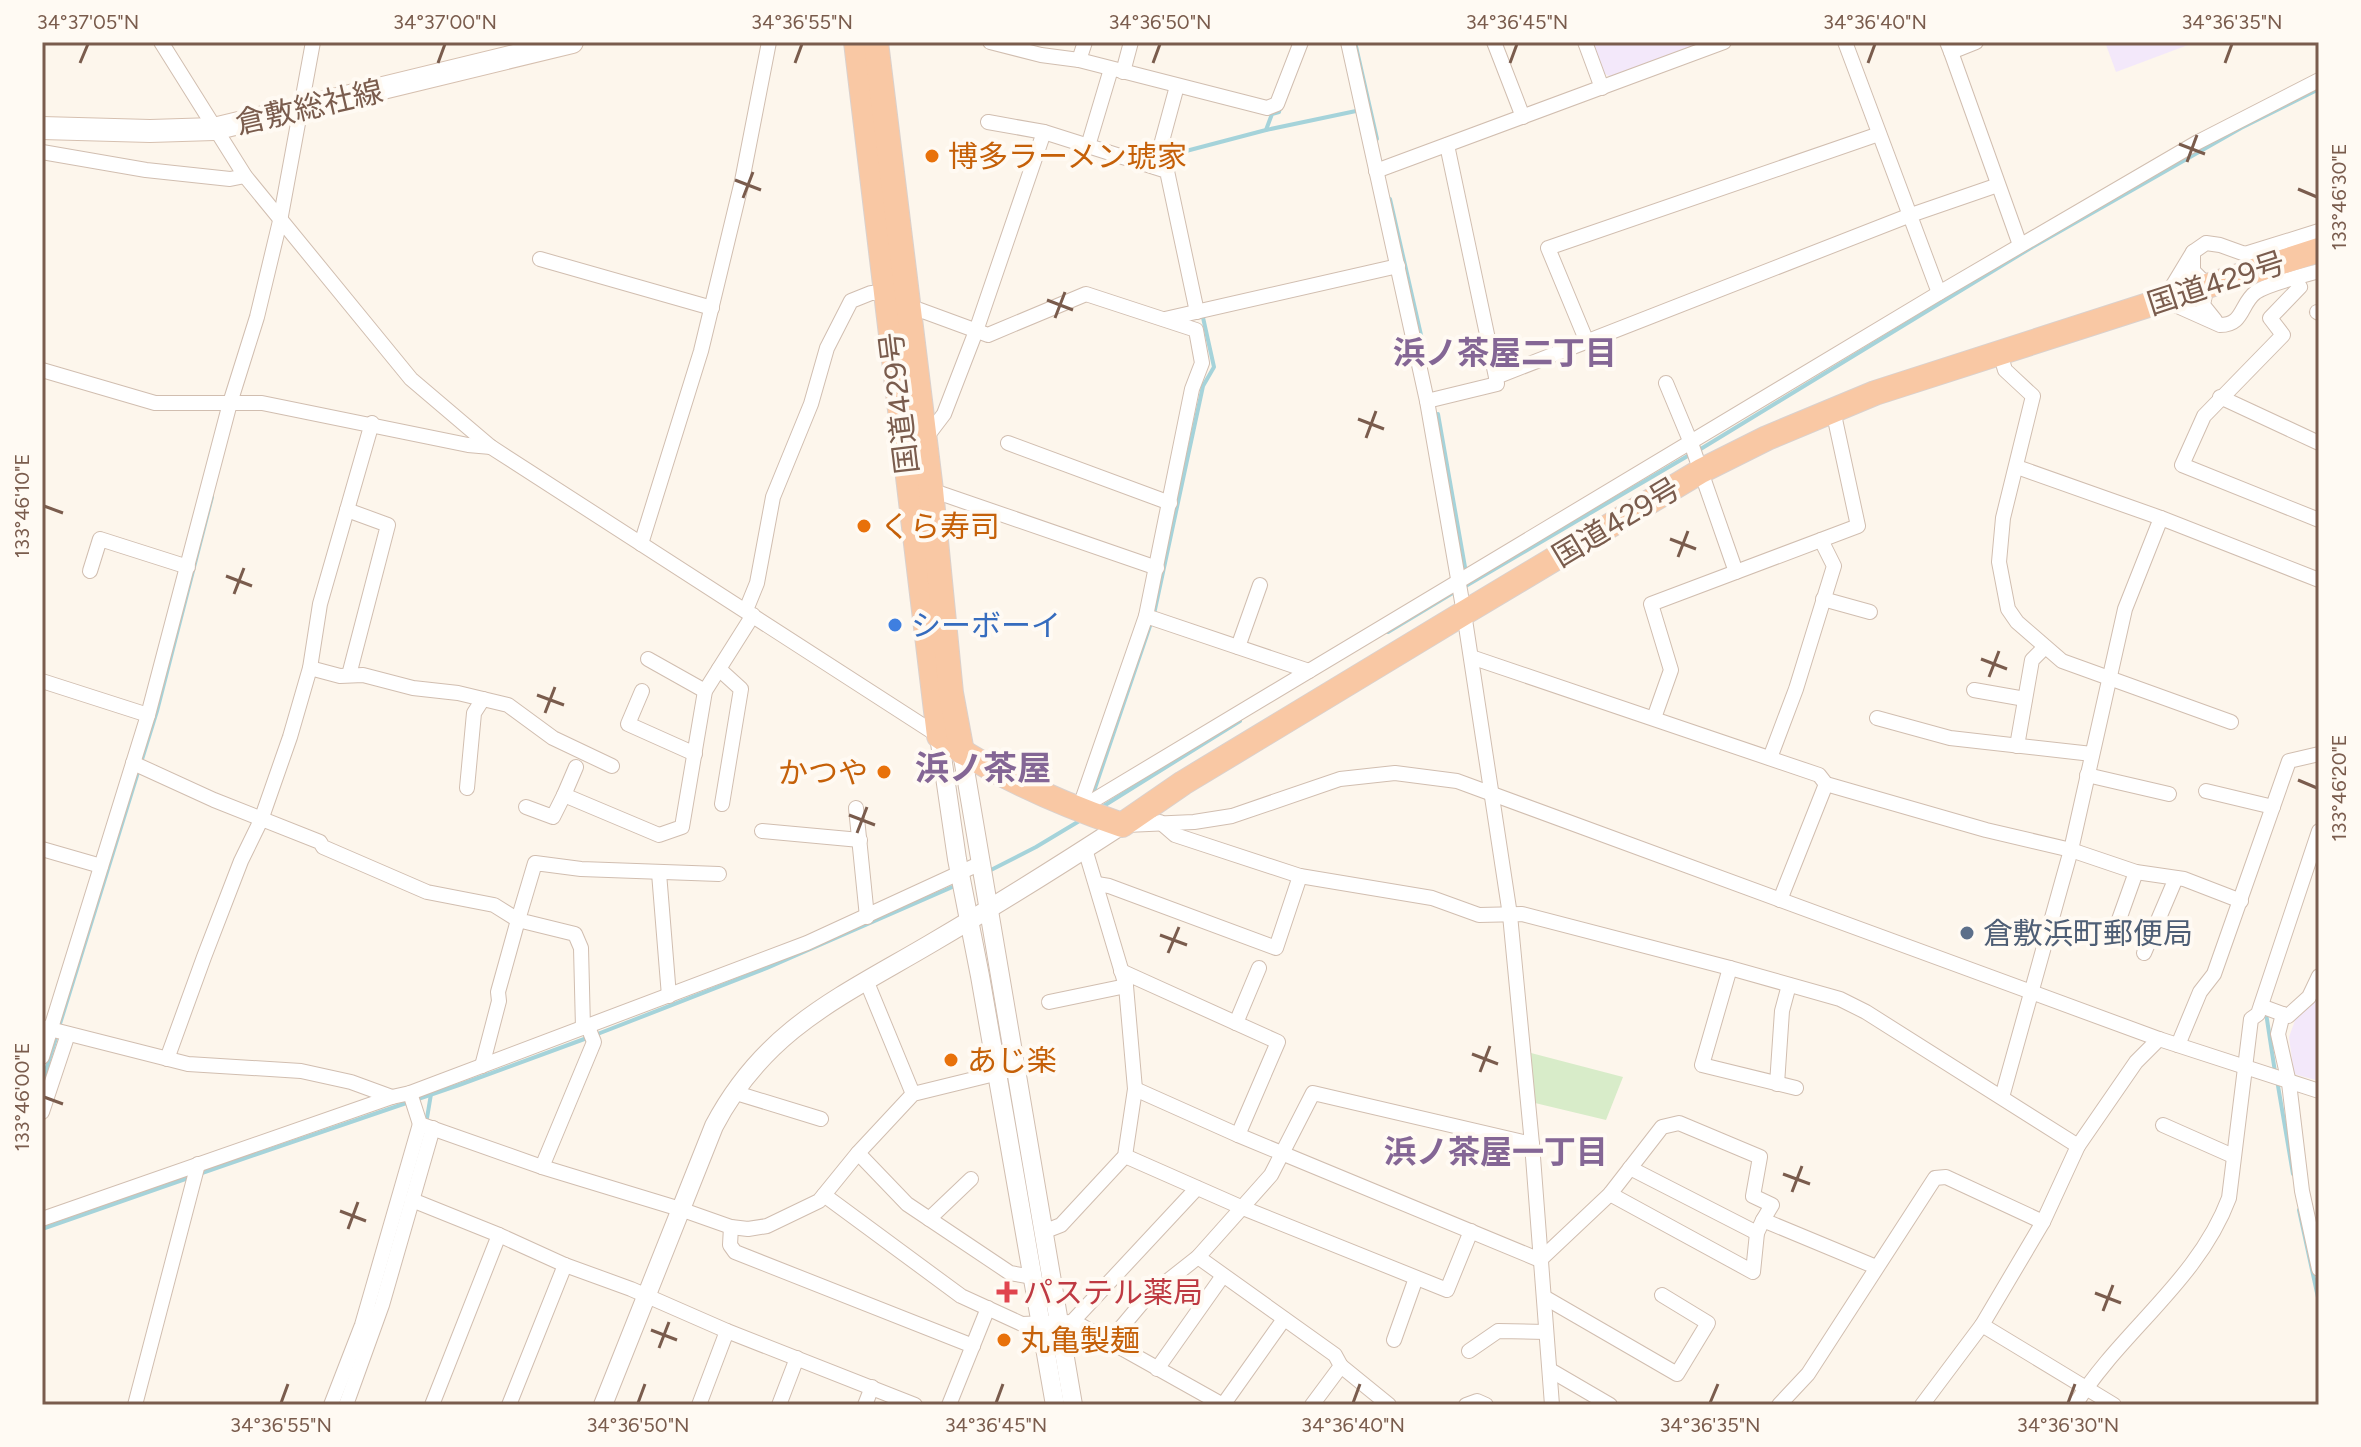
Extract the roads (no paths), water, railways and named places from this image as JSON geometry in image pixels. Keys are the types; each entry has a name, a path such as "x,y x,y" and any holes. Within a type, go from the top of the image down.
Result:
{"highway":[{"name":"国道429号","path":"856,42 939,736"},
{"name":"国道429号","path":"876,42 931,490 951,693 962,752"},
{"name":"国道429号","path":"1122,825 1158,813 1460,593 1695,455 1767,438 1875,393 2319,250"},
{"path":"939,736 986,767 1122,825"}],"main road":[{"name":"倉敷総社線","path":"42,128 214,129 299,111 572,42"}],"street":[{"path":"161,42 245,176 411,379 491,447 939,736 969,920 1043,1232 1073,1405"},
{"path":"42,1112 55,1030 148,715 230,403 283,224 299,111 313,42"},
{"path":"641,544 712,308 742,181 769,42"},
{"path":"990,42 1041,55 1079,60 1267,108 1277,104 1301,42"},
{"path":"1079,60 1085,42"},
{"path":"1088,146 1131,42"},
{"path":"1348,42 1427,401 1471,657 1510,915 1552,1405"},
{"path":"1494,42 1523,117"},
{"path":"1585,42 1602,88"},
{"path":"1376,171 1724,42"},
{"path":"1845,42 1939,293"},
{"path":"1976,42 1949,47 2020,245"},
{"path":"1087,812 1309,671 1460,593 1695,455 1939,293 2198,142 2319,80"},
{"path":"1155,167 1177,86"},
{"path":"988,122 1044,132 1167,171 1200,311"},
{"path":"925,440 944,414 976,331 1044,132"},
{"path":"1587,342 1548,248 1879,134"},
{"path":"1427,401 1497,384 1447,145"},
{"path":"42,152 170,173 230,179 245,176"},
{"path":"1496,377 1908,216 1998,185"},
{"path":"2319,231 2245,254 2206,243 2193,252 2164,300 2220,325 2230,325 2257,292 2319,271"},
{"path":"2193,252 2193,271 2207,285 2203,305 2220,325"},
{"path":"540,259 712,308"},
{"path":"1163,320 1398,266"},
{"path":"2295,279 2300,287 2270,318 2283,335 2204,416 2182,465 2319,520"},
{"path":"564,795 659,835 682,827 705,691 749,613 773,497 811,404 827,348 851,301 871,293 885,293 909,306 988,335 1086,294 1196,330 1202,363 1192,389 1150,618 1087,812"},
{"path":"2000,353 2005,370 2033,396 2003,518 1999,562 2008,609 2017,622 2062,661 2231,722"},
{"path":"42,370 155,403 262,403 491,447"},
{"path":"1666,383 1736,572"},
{"path":"2220,397 2319,443"},
{"path":"1654,718 1671,670 1651,604 1858,526 1833,410"},
{"path":"167,1059 236,875 261,820 310,668 320,604 372,423"},
{"path":"1008,443 1170,503"},
{"path":"2017,467 2161,518 2319,580"},
{"path":"931,490 1157,568"},
{"path":"347,510 388,525 349,675"},
{"path":"2002,1097 2071,850 2125,609 2161,518"},
{"path":"90,571 100,539 188,567"},
{"path":"1770,758 1796,689 1834,566 1821,540"},
{"path":"1238,647 1260,585"},
{"path":"1823,599 1870,612"},
{"path":"1150,618 1309,671"},
{"path":"2017,746 2032,660 2045,647"},
{"path":"1471,657 1819,775 1826,784 1986,830 2071,850 2136,872 2184,879 2241,901"},
{"path":"648,659 705,691"},
{"path":"310,668 363,675 413,688 458,693 508,705 553,738 612,766"},
{"path":"719,669 741,689 722,804"},
{"path":"42,681 148,715"},
{"path":"1974,690 2025,699"},
{"path":"642,691 628,724 695,754"},
{"path":"467,788 474,713 483,699"},
{"path":"1877,718 1950,738 2092,754"},
{"path":"962,752 989,908 1006,1071 1033,1277 1057,1323 1055,1405"},
{"path":"2178,1045 2200,992 2214,974 2289,761 2319,755"},
{"path":"133,763 261,820 320,842 323,847 427,892 494,905 518,920 575,934 581,948 588,1032 542,1167"},
{"path":"526,807 553,817 576,767"},
{"path":"1158,813 1232,816 1340,779 1395,773 1457,781 2159,1039 2319,1091"},
{"path":"2087,775 2169,794"},
{"path":"1780,900 1826,784"},
{"path":"2206,791 2273,807"},
{"path":"856,808 867,917"},
{"path":"1158,813 1175,835 1300,876 1432,898 1479,915 1522,914 1840,999 1866,1012 2078,1146"},
{"path":"603,1405 714,1126 733,1092 757,1062 784,1035 815,1011 1122,825"},
{"path":"762,831 860,840"},
{"path":"2319,831 2269,1009 2278,1034 2281,1080 2319,1269"},
{"path":"42,849 101,866"},
{"path":"1043,1232 1061,1225 1125,1156 1135,1089 1126,986 1085,849"},
{"path":"482,1066 535,863 581,869 719,874"},
{"path":"55,1030 188,1064 301,1071 351,1082 392,1097 411,1098 482,1066 588,1032 669,996 982,870"},
{"path":"2116,928 2136,872"},
{"path":"659,873 669,996"},
{"path":"1097,884 1276,948 1300,876"},
{"path":"2144,953 2176,878"},
{"path":"1236,1023 1259,968"},
{"path":"1730,968 1702,1065 1796,1088"},
{"path":"1121,971 1278,1042 1238,1135"},
{"path":"2075,1405 2128,1336 2179,1282 2220,1223 2229,1198 2251,1019 2269,1009 2288,1016 2309,997 2319,976"},
{"path":"866,980 913,1094"},
{"path":"1777,1084 1782,1011 1789,985"},
{"path":"1049,1002 1126,986"},
{"path":"42,1057 55,1030"},
{"path":"1922,1405 1982,1325 2043,1222 2078,1146 2136,1062 2159,1039"},
{"path":"426,1126 542,1167 731,1227 748,1229 767,1226 819,1201 913,1094 1006,1071"},
{"path":"1135,1089 1529,1258 1540,1260"},
{"path":"733,1092 821,1119"},
{"path":"1109,1342 1146,1298 1198,1257 1271,1175 1313,1093 1532,1144"},
{"path":"42,1219 196,1172 392,1097"},
{"path":"346,1405 382,1305 412,1200 426,1126 411,1098"},
{"path":"1540,1260 1610,1194 1662,1127 1679,1123 1760,1157 1753,1196 1772,1205 1760,1227 1753,1272 1610,1194"},
{"path":"2163,1125 2233,1156"},
{"path":"331,1405 362,1325 426,1126"},
{"path":"858,1153 907,1204 1010,1273 1033,1277"},
{"path":"1125,1156 1243,1208 1447,1290 1471,1231"},
{"path":"1630,1168 1760,1227 1876,1267"},
{"path":"135,1405 196,1172"},
{"path":"1779,1405 1808,1374 1935,1178 1946,1177 2043,1222"},
{"path":"929,1219 971,1179"},
{"path":"1057,1323 1197,1188"},
{"path":"824,1195 961,1296 1022,1324 1057,1323 1109,1342 1223,1405 1284,1319"},
{"path":"412,1200 565,1265 915,1405"},
{"path":"731,1227 730,1245 735,1252 973,1346"},
{"path":"432,1405 499,1235"},
{"path":"1198,1257 1335,1355 1341,1366 1389,1405"},
{"path":"509,1405 565,1265"},
{"path":"1157,1369 1222,1277"},
{"path":"1394,1340 1416,1278"},
{"path":"1544,1297 1677,1374 1708,1323 1662,1295"},
{"path":"949,1405 988,1308"},
{"path":"1982,1325 2114,1405"},
{"path":"699,1405 727,1331"},
{"path":"1469,1351 1498,1331 1546,1332"},
{"path":"779,1405 797,1358"},
{"path":"1312,1405 1341,1366"},
{"path":"1550,1370 1610,1405"},
{"path":"865,1405 872,1387"},
{"path":"1466,1405 1477,1401 1486,1405"}],"waterway":[{"path":"1355,42 1377,139"},
{"path":"1699,450 2029,249 2241,128 2319,89"},
{"path":"1170,168 1167,156 1266,130 1272,114 1279,112 1280,107"},
{"path":"1266,130 1356,111"},
{"path":"1390,199 1426,357"},
{"path":"1093,794 1154,614 1203,386 1214,367 1202,313"},
{"path":"1438,414 1465,567"},
{"path":"1464,587 1691,454"},
{"path":"59,1027 157,711 212,497"},
{"path":"1388,632 1456,591"},
{"path":"1102,807 1240,721"},
{"path":"987,872 1081,820"},
{"path":"595,1035 767,968 957,885"},
{"path":"2266,1013 2275,1072"},
{"path":"42,1083 57,1035"},
{"path":"199,1174 587,1038"},
{"path":"2277,1080 2293,1174"},
{"path":"426,1124 431,1094"},
{"path":"42,1229 191,1177"},
{"path":"2299,1210 2319,1302"}],"place":[{"name":"博多ラーメン琥家","path":"932,156"},
{"name":"くら寿司","path":"864,526"},
{"name":"シーボーイ","path":"895,625"},
{"name":"かつや","path":"884,772"},
{"name":"倉敷浜町郵便局","path":"1967,933"},
{"name":"あじ楽","path":"951,1060"},
{"name":"パステル薬局","path":"1007,1292"},
{"name":"丸亀製麺","path":"1004,1340"}],"district":[{"name":"浜ノ茶屋二丁目","path":"1505,353"},
{"name":"浜ノ茶屋","path":"983,768"},
{"name":"浜ノ茶屋一丁目","path":"1496,1152"}]}
